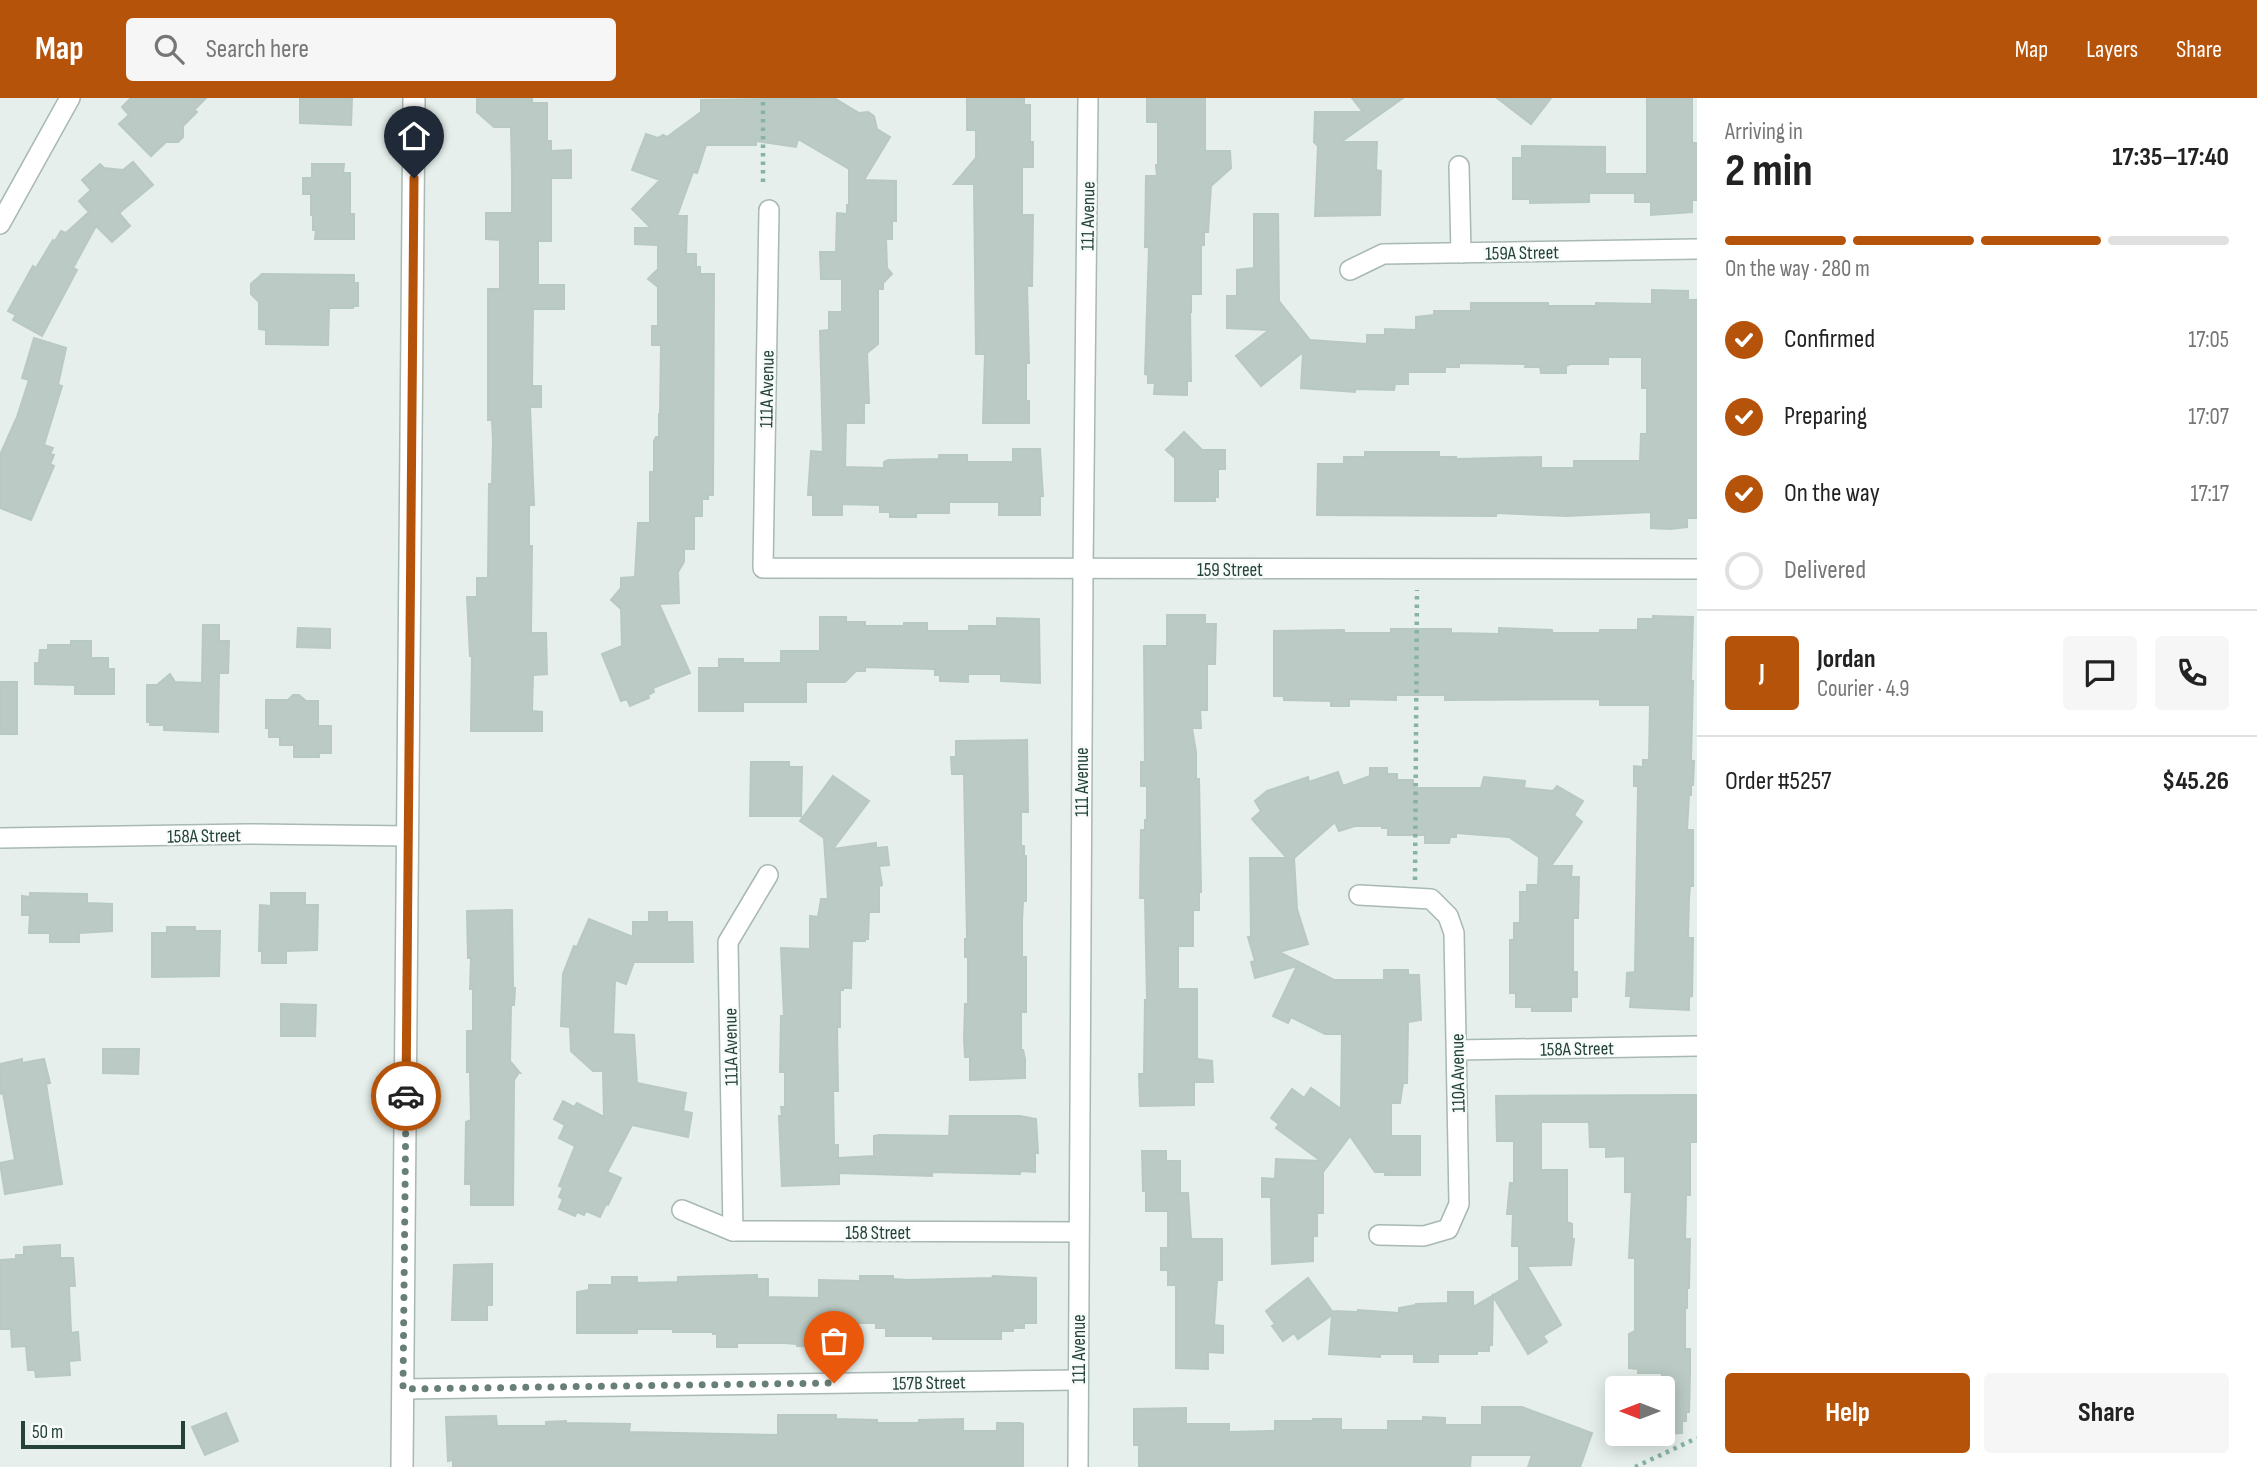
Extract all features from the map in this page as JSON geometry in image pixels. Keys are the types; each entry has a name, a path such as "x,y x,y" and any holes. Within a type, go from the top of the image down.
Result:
{"street":[{"path":"0,225 70,98"},
{"path":"402,1467 414,98"},
{"name":"111 Avenue","path":"1078,1467 1088,98"},
{"path":"1459,166 1461,253"},
{"name":"111A Avenue","path":"763,568 769,210"},
{"name":"159A Street","path":"1350,271 1383,254 1697,248"},
{"name":"159 Street","path":"763,568 1697,569"},
{"name":"158A Street","path":"0,838 247,834 408,836"},
{"name":"111A Avenue","path":"733,1231 728,942 768,875"},
{"name":"110A Avenue","path":"1359,895 1431,899 1448,916 1454,933 1459,1204 1448,1229 1424,1236 1379,1235"},
{"name":"158A Street","path":"1458,1050 1697,1046"},
{"name":"158 Street","path":"682,1210 733,1231 1079,1232"},
{"name":"157B Street","path":"403,1389 1078,1380"}],"path":[{"path":"762,182 763,98"},
{"path":"1415,887 1417,590"},
{"path":"1635,1467 1697,1438"}],"building":[{"path":"131,98 206,98 183,126 183,137 178,142 166,142 151,156 119,124 129,115 122,107"},
{"path":"300,98 352,98 351,125 300,123"},
{"path":"477,98 532,98 532,103 547,103 547,141 551,141 551,151 571,150 571,178 551,178 551,241 538,241 538,285 564,285 564,309 533,309 532,386 541,386 541,407 530,407 534,505 529,505 529,546 532,546 531,633 546,633 547,674 533,675 532,711 542,712 542,731 471,731 472,656 467,597 477,597 477,578 488,578 489,484 492,484 493,441 492,420 488,420 488,289 500,289 500,240 486,239 486,213 512,213 511,127 494,127 477,112"},
{"path":"834,98 859,113 868,112 874,116 877,129 890,137 864,180 896,181 896,221 892,221 892,239 886,239 887,268 892,274 883,283 883,289 878,289 878,344 867,353 869,403 864,403 864,423 846,423 845,467 884,468 884,462 888,460 939,459 939,455 967,455 967,462 1013,462 1013,449 1040,449 1043,496 1040,496 1040,515 999,515 999,502 949,502 949,513 916,513 916,517 890,517 890,512 880,512 880,505 842,504 842,515 813,515 813,495 808,495 811,451 823,452 820,331 829,330 829,312 842,312 842,279 821,279 820,252 836,252 837,213 847,214 849,205 849,169 798,139 796,147 756,141 756,145 706,145 697,173 693,172 677,216 687,216 686,254 696,254 696,267 700,267 700,274 714,274 713,495 702,499 702,516 694,516 694,549 684,549 684,562 678,572 679,603 659,604 690,673 653,688 654,692 648,695 649,698 630,706 627,699 621,701 602,654 622,646 621,609 611,600 621,588 621,578 635,577 638,523 650,523 650,472 654,472 654,441 659,437 661,345 652,345 652,326 658,326 658,287 648,279 658,269 658,245 635,244 635,228 651,228 632,209 660,180 632,170 646,134 658,138 663,135 667,137 701,112 701,100"},
{"path":"967,98 1024,98 1024,105 1030,105 1033,167 1022,167 1022,215 1033,215 1032,286 1027,286 1029,363 1026,363 1026,401 1029,401 1029,423 983,423 985,354 976,354 974,184 954,184 976,158 976,130 967,130"},
{"path":"1147,98 1205,98 1205,151 1230,151 1231,168 1211,186 1208,232 1204,232 1204,245 1201,245 1201,294 1191,294 1191,381 1187,381 1187,395 1154,394 1155,383 1148,383 1148,375 1145,374 1149,247 1145,247 1146,176 1157,176 1158,165 1158,122 1147,122"},
{"path":"1352,98 1403,98 1341,142 1377,142 1376,170 1381,171 1380,215 1315,216 1318,146 1314,142 1315,112 1363,112"},
{"path":"1497,98 1551,98 1531,124"},
{"path":"1647,98 1692,98 1692,143 1697,143 1697,200 1692,200 1692,212 1651,215 1651,202 1635,202 1635,193 1589,193 1589,202 1530,203 1530,199 1513,199 1513,158 1522,158 1522,146 1605,147 1605,174 1647,174"},
{"path":"133,162 153,185 119,213 130,226 112,242 96,226 73,268 77,270 42,336 13,320 16,315 8,311 33,266 36,268 61,231 66,233 89,212 79,201 91,190 82,180 100,164 104,168 123,170"},
{"path":"312,164 344,164 343,173 350,173 350,214 354,214 354,239 315,239 311,194 303,194 303,178 312,178"},
{"path":"1254,214 1278,214 1279,301 1310,340 1367,344 1367,335 1385,335 1385,329 1416,330 1416,317 1434,315 1434,311 1471,311 1471,303 1548,303 1548,306 1652,304 1652,290 1688,291 1688,300 1697,300 1697,518 1687,518 1687,527 1670,529 1651,528 1651,512 1566,516 1496,513 1496,516 1317,515 1318,464 1344,464 1344,457 1365,457 1365,452 1439,452 1439,457 1456,459 1541,457 1541,468 1574,468 1574,461 1640,461 1641,434 1647,434 1647,388 1642,388 1642,357 1608,357 1608,364 1570,364 1566,366 1566,373 1541,373 1540,367 1525,367 1526,364 1459,363 1459,367 1445,367 1445,372 1408,372 1408,384 1395,384 1394,390 1355,389 1355,392 1301,388 1303,352 1261,386 1236,356 1269,330 1227,328 1227,296 1237,296 1237,270 1254,268"},
{"path":"262,274 354,275 354,283 358,283 358,306 329,308 328,345 266,344 266,330 259,329 259,302 251,294 251,284"},
{"path":"34,338 66,348 58,385 62,386 44,445 53,448 50,454 54,455 50,464 54,466 31,520 0,508 0,455 17,417 29,380 22,378"},
{"path":"1184,432 1202,450 1225,450 1225,469 1218,469 1218,497 1215,497 1215,501 1175,501 1175,458 1166,450"},
{"path":"1167,615 1205,615 1205,624 1216,624 1215,664 1207,664 1207,710 1200,710 1201,728 1192,728 1196,752 1196,779 1199,779 1199,910 1193,910 1193,946 1178,946 1178,989 1197,989 1197,1059 1212,1061 1213,1082 1194,1082 1194,1105 1140,1106 1139,1074 1144,1074 1147,1000 1145,898 1140,898 1141,830 1145,830 1147,820 1147,786 1141,786 1141,762 1145,762 1144,646 1167,646"},
{"path":"1653,616 1693,617 1691,761 1694,761 1687,830 1693,830 1693,886 1690,886 1688,938 1693,938 1692,996 1689,997 1689,1010 1630,1007 1631,996 1626,996 1627,973 1635,972 1638,786 1634,786 1634,766 1643,767 1643,760 1649,760 1650,705 1600,705 1600,699 1445,700 1445,695 1396,695 1396,700 1349,699 1349,706 1331,706 1331,701 1284,700 1284,696 1274,696 1274,631 1344,630 1344,633 1391,633 1391,629 1451,629 1451,633 1499,634 1499,628 1552,630 1552,633 1600,633 1600,630 1638,630 1638,619 1653,619"},
{"path":"820,617 846,617 846,622 865,622 865,626 927,623 927,631 969,631 969,626 997,626 997,618 1039,619 1040,683 1001,681 1001,674 968,674 968,682 940,681 940,675 935,675 935,669 865,667 865,671 856,671 845,682 806,682 806,702 743,702 743,711 699,711 699,668 719,668 719,659 743,659 743,663 781,663 781,651 820,651"},
{"path":"203,625 219,625 219,641 229,641 228,673 219,673 218,732 164,730 164,725 150,725 150,722 147,722 147,685 157,685 170,674 175,682 202,683"},
{"path":"298,628 330,629 330,648 297,647"},
{"path":"71,641 91,641 91,658 108,658 108,669 114,669 114,694 75,694 75,685 35,684 35,663 39,663 40,650 48,650 48,645 71,645"},
{"path":"0,682 17,682 17,734 0,734"},
{"path":"293,695 299,695 306,701 318,701 318,726 331,726 331,753 319,753 319,757 294,757 294,745 280,745 280,737 269,737 269,728 266,728 266,700 288,700"},
{"path":"1027,740 1028,812 1021,812 1021,846 1024,846 1026,856 1022,957 1026,957 1026,1012 1021,1012 1021,1050 1025,1059 1025,1078 970,1080 970,1057 965,1057 964,1039 965,1004 968,1004 968,957 965,957 964,774 952,774 951,757 956,757 956,741"},
{"path":"751,762 789,762 789,767 802,767 801,816 750,816"},
{"path":"1370,768 1387,768 1387,774 1397,774 1397,780 1413,780 1413,788 1481,788 1484,777 1525,781 1524,788 1553,791 1557,786 1583,801 1574,815 1582,822 1551,866 1572,866 1571,877 1579,877 1578,918 1573,918 1573,972 1577,972 1577,997 1571,997 1571,1011 1532,1011 1532,1007 1516,1007 1516,993 1510,993 1510,940 1514,940 1514,923 1520,923 1520,892 1527,892 1527,885 1538,885 1539,857 1509,837 1456,833 1456,837 1450,837 1449,843 1425,843 1425,835 1388,835 1388,828 1382,826 1355,826 1339,831 1335,822 1294,858 1297,909 1308,944 1279,952 1334,980 1384,980 1384,970 1408,970 1408,975 1419,975 1421,1020 1408,1022 1407,1083 1403,1083 1400,1103 1391,1103 1391,1136 1420,1136 1420,1175 1385,1175 1385,1172 1375,1172 1350,1136 1323,1172 1323,1213 1317,1213 1313,1261 1272,1264 1271,1197 1262,1197 1262,1178 1275,1179 1276,1159 1321,1161 1276,1128 1279,1124 1271,1118 1292,1089 1304,1098 1311,1088 1341,1109 1342,1034 1325,1034 1291,1017 1288,1023 1273,1016 1297,966 1255,978 1251,962 1255,961 1248,937 1251,937 1250,858 1287,858 1252,819 1261,811 1255,801 1267,791 1308,777 1309,782 1338,772 1343,786 1370,776"},
{"path":"833,776 869,801 833,849 876,843 876,848 887,847 889,865 879,866 882,885 879,886 879,912 869,912 868,939 852,941 851,988 840,990 840,1027 837,1027 838,1091 833,1091 834,1145 838,1145 838,1158 874,1156 874,1136 879,1135 949,1136 950,1116 1020,1116 1036,1119 1038,1153 1035,1153 1035,1172 932,1172 932,1176 839,1173 839,1184 782,1186 779,1116 782,1116 781,1107 785,1107 785,1072 780,1072 781,1016 784,1016 781,948 810,949 810,916 818,917 821,899 828,899 824,838 800,821"},
{"path":"30,893 87,894 87,903 112,904 112,931 79,933 79,942 50,942 50,933 29,933 30,915 22,915 22,896 30,897"},
{"path":"271,893 305,893 305,905 318,905 317,950 286,951 286,963 262,963 262,951 259,951 260,905 271,906"},
{"path":"512,910 515,988 514,1005 511,1005 510,1061 520,1073 516,1073 518,1074 514,1080 513,1205 471,1205 471,1184 465,1184 466,1122 471,1120 467,1031 473,1031 467,911"},
{"path":"649,912 667,912 667,922 692,922 693,962 634,962 626,984 615,980 613,1034 634,1035 637,1083 686,1093 683,1111 692,1113 688,1137 632,1125 607,1172 621,1178 608,1205 606,1204 600,1217 586,1211 584,1215 577,1212 575,1216 559,1209 563,1199 559,1197 563,1187 559,1186 575,1146 559,1138 565,1125 554,1119 563,1101 574,1107 577,1103 604,1117 603,1071 593,1071 571,1051 570,1027 561,1026 563,974 589,919 633,937 633,922 649,922"},
{"path":"167,927 195,927 195,931 220,931 219,976 152,977 152,933 167,933"},
{"path":"281,1004 316,1005 315,1036 281,1036"},
{"path":"103,1049 139,1049 138,1074 103,1073"},
{"path":"22,1059 22,1063 44,1059 50,1083 46,1084 62,1184 5,1194 0,1163 15,1160 3,1093 0,1094 0,1064"},
{"path":"1697,1095 1697,1142 1690,1142 1690,1195 1686,1195 1685,1239 1690,1239 1685,1349 1690,1349 1690,1374 1689,1412 1686,1412 1686,1421 1682,1421 1682,1433 1675,1433 1675,1376 1638,1373 1638,1369 1629,1368 1629,1334 1635,1331 1635,1258 1629,1258 1632,1192 1625,1192 1625,1156 1606,1157 1606,1147 1590,1147 1589,1122 1541,1122 1541,1170 1567,1170 1567,1222 1572,1224 1574,1239 1571,1265 1527,1266 1561,1325 1543,1336 1547,1342 1528,1354 1493,1296 1492,1345 1489,1345 1489,1351 1477,1351 1477,1354 1438,1354 1438,1362 1414,1362 1414,1354 1380,1354 1380,1357 1329,1354 1332,1315 1298,1339 1294,1333 1283,1341 1272,1326 1275,1324 1266,1311 1308,1278 1332,1311 1399,1313 1399,1308 1416,1304 1448,1303 1448,1292 1473,1292 1473,1307 1519,1280 1519,1246 1512,1246 1513,1214 1507,1214 1510,1183 1514,1183 1514,1141 1497,1141 1496,1096"},
{"path":"1142,1151 1166,1151 1166,1161 1180,1161 1180,1193 1188,1193 1191,1239 1222,1239 1222,1280 1217,1280 1214,1325 1223,1326 1223,1353 1208,1352 1208,1369 1176,1368 1176,1285 1168,1285 1168,1270 1161,1270 1161,1248 1168,1248 1168,1211 1146,1211"},
{"path":"60,1245 60,1258 73,1258 75,1286 69,1286 71,1333 78,1332 80,1360 69,1361 70,1375 36,1377 35,1370 28,1370 26,1346 12,1347 11,1329 0,1329 0,1260 16,1259 16,1255 24,1255 24,1247"},
{"path":"492,1264 492,1305 487,1305 487,1320 452,1320 454,1265"},
{"path":"757,1275 757,1279 768,1279 768,1297 819,1298 819,1280 860,1281 860,1276 893,1276 893,1279 908,1280 993,1276 1036,1278 1036,1323 1024,1323 1024,1328 1013,1328 1013,1331 1001,1331 1001,1339 933,1339 933,1336 886,1336 886,1328 876,1328 876,1323 839,1323 839,1347 737,1343 737,1347 717,1347 717,1334 713,1332 673,1332 673,1329 637,1329 637,1333 577,1333 577,1292 589,1290 589,1285 612,1285 612,1277 637,1277 637,1283 678,1282 678,1277"},
{"path":"1482,1407 1522,1407 1592,1433 1580,1467 1528,1467 1532,1455 1471,1455 1470,1467 1139,1467 1139,1445 1134,1445 1134,1409 1186,1408 1186,1424 1229,1424 1229,1432 1275,1431 1275,1421 1313,1419 1341,1419 1341,1430 1388,1430 1388,1421 1423,1421 1423,1417 1445,1418 1445,1425 1482,1425"},
{"path":"226,1413 238,1441 205,1455 192,1427"},
{"path":"778,1415 836,1415 836,1419 877,1420 877,1423 963,1419 963,1431 997,1431 997,1423 1020,1423 1023,1424 1023,1467 453,1467 453,1460 448,1461 446,1417 496,1416 497,1426 546,1426 546,1422 566,1421 630,1424 629,1432 778,1435"}],"way so far":[{"path":"406,1096 403,1389 834,1383"}],"route":[{"path":"406,1096 414,178"}]}
